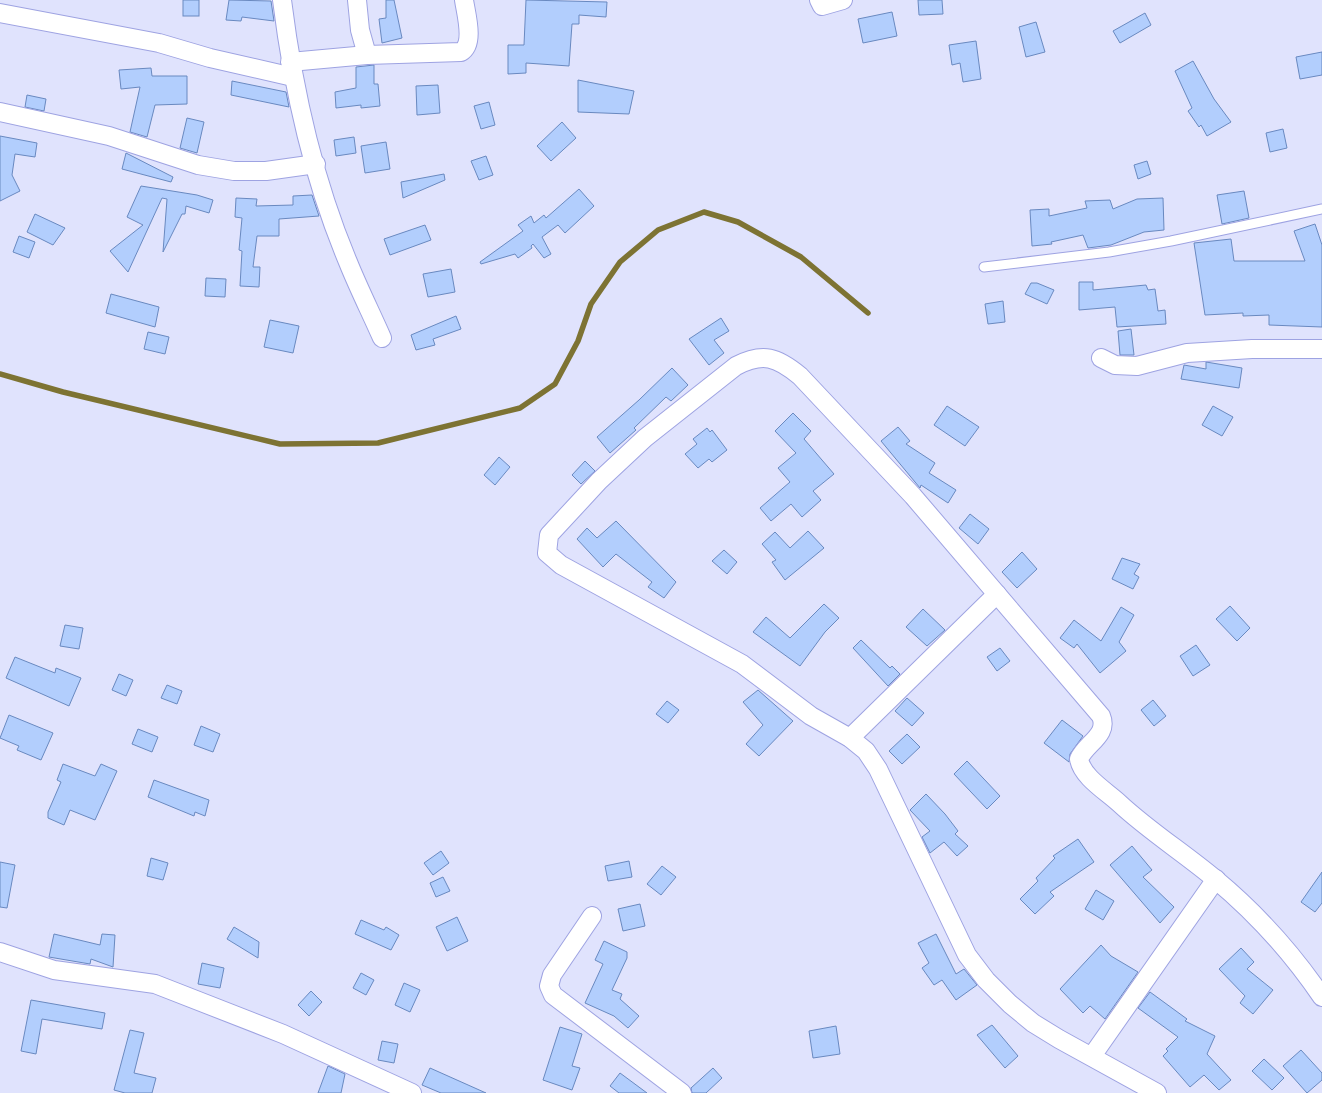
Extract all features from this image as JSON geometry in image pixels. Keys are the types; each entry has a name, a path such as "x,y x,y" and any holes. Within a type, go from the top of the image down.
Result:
{"street":[{"path":"282,0 291,70 326,202 347,261 382,338"},
{"path":"358,0 360,30 367,54"},
{"path":"0,13 159,43 210,58 291,70 367,54 461,52 467,46 468,38 464,0"},
{"path":"819,0 822,6 843,0"},
{"path":"0,112 108,136 198,165 234,171 266,171 316,164"},
{"path":"1101,358 1115,365 1137,366 1186,353 1252,349 1322,349"},
{"path":"1157,1093 1092,1056 1059,1040 1010,1004 986,980 967,955 878,769 866,751 850,738 811,716 742,664 561,565 547,553 548,535 599,481 668,420 736,366 752,358 770,358 787,365 800,376 913,496 1101,716 1104,724 1102,732 1079,759 1085,772 1126,810 1216,879 1285,948 1306,973 1322,997"},
{"path":"850,738 997,594"},
{"path":"1092,1056 1216,879"},
{"path":"592,916 552,975 549,986 553,995 682,1093"},
{"path":"0,952 54,970 155,984 283,1034 412,1093"}],"lane":[{"path":"984,267 1162,243 1322,209"}],"building":[{"path":"183,0 199,0 199,16 183,16"},
{"path":"229,0 271,1 274,21 242,17 241,21 226,20"},
{"path":"386,0 394,0 402,38 382,43 379,19 386,18"},
{"path":"526,0 607,2 606,17 579,15 579,24 572,24 569,66 526,63 526,73 508,74 508,45 524,45"},
{"path":"918,0 942,0 943,14 919,15"},
{"path":"892,12 897,36 863,43 858,19"},
{"path":"1145,13 1151,25 1120,43 1113,31"},
{"path":"1036,22 1045,52 1026,57 1019,27"},
{"path":"976,41 981,79 963,82 960,63 952,65 949,45"},
{"path":"1322,52 1322,75 1300,79 1296,57"},
{"path":"1193,61 1214,99 1231,122 1207,136 1201,125 1199,127 1188,111 1192,108 1175,71"},
{"path":"374,65 374,84 378,84 380,106 361,108 361,105 336,108 335,92 356,88 356,67"},
{"path":"151,68 152,76 187,76 187,104 155,105 147,137 130,132 140,87 121,89 119,70"},
{"path":"578,80 634,91 629,114 578,112"},
{"path":"232,81 286,92 289,107 231,95"},
{"path":"438,85 440,113 417,115 416,86"},
{"path":"27,95 46,99 44,111 25,107"},
{"path":"489,102 495,125 481,129 474,106"},
{"path":"187,118 204,122 197,153 180,148"},
{"path":"562,122 576,138 551,161 537,146"},
{"path":"1283,129 1287,148 1270,152 1266,133"},
{"path":"0,136 37,143 35,157 15,154 12,175 20,191 0,201"},
{"path":"354,137 356,153 336,156 334,140"},
{"path":"386,142 390,169 365,173 361,146"},
{"path":"126,153 173,177 171,182 122,169"},
{"path":"486,156 493,175 479,180 471,161"},
{"path":"1147,161 1151,174 1138,179 1134,165"},
{"path":"444,174 445,180 403,198 401,182"},
{"path":"141,186 197,195 213,200 209,213 186,206 185,214 182,214 163,252 167,199 162,198 128,272 110,251 143,225 127,217"},
{"path":"579,189 594,206 565,233 558,225 542,237 551,254 544,258 533,244 532,248 518,258 515,254 481,264 480,262 523,231 518,225 531,216 534,223 544,215 546,218"},
{"path":"1244,191 1249,218 1222,224 1217,195"},
{"path":"312,195 319,216 279,219 279,236 257,236 253,267 260,267 259,287 240,286 242,251 239,250 242,218 235,217 236,198 257,199 256,206 293,205 293,196"},
{"path":"1163,198 1164,230 1144,232 1111,245 1088,248 1083,235 1051,242 1052,244 1032,246 1030,210 1049,209 1049,216 1087,208 1085,201 1110,200 1113,209 1137,199"},
{"path":"35,214 65,228 53,245 27,232"},
{"path":"1315,224 1322,245 1322,327 1269,325 1269,315 1243,316 1243,313 1205,315 1194,243 1231,239 1234,261 1305,261 1294,231"},
{"path":"425,225 431,240 390,255 384,239"},
{"path":"19,236 35,242 29,258 13,252"},
{"path":"451,269 455,292 428,297 423,274"},
{"path":"206,278 226,279 225,297 205,296"},
{"path":"1079,282 1093,282 1093,290 1146,285 1148,290 1155,289 1158,311 1165,310 1166,324 1117,327 1115,307 1079,310"},
{"path":"1031,283 1037,283 1054,290 1047,304 1025,294"},
{"path":"111,294 159,307 155,327 106,313"},
{"path":"1003,301 1005,322 988,324 985,304"},
{"path":"456,316 461,329 433,339 435,345 416,350 411,335"},
{"path":"721,318 729,331 714,340 724,353 709,365 689,339"},
{"path":"270,320 299,326 293,353 264,347"},
{"path":"1131,329 1134,355 1120,355 1118,331"},
{"path":"148,332 169,337 165,354 144,349"},
{"path":"1206,362 1242,368 1239,388 1181,379 1184,365 1206,369"},
{"path":"672,368 688,385 671,401 666,397 634,428 636,430 610,453 597,437"},
{"path":"947,406 979,427 965,446 934,425"},
{"path":"1213,406 1233,417 1222,436 1202,425"},
{"path":"793,413 811,431 804,439 834,474 813,491 821,500 802,517 791,504 771,521 760,508 790,482 778,468 796,453 775,431"},
{"path":"898,427 910,441 906,444 935,463 929,473 956,490 948,503 921,485 920,488 881,441"},
{"path":"707,428 710,432 712,430 727,450 712,462 709,459 698,468 685,454 697,444 693,439"},
{"path":"499,457 510,467 495,485 484,475"},
{"path":"585,461 595,471 581,484 572,475"},
{"path":"970,514 989,529 978,544 959,528"},
{"path":"616,521 676,582 664,598 648,587 652,582 616,554 603,567 577,539 587,528 597,538"},
{"path":"808,531 824,548 785,580 772,562 776,560 762,544 775,532 790,548"},
{"path":"724,550 737,562 727,574 712,561"},
{"path":"1022,552 1037,569 1017,588 1002,572"},
{"path":"1122,558 1140,564 1134,574 1139,577 1133,589 1112,579"},
{"path":"824,604 839,618 825,632 800,666 753,632 766,617 790,638"},
{"path":"1230,606 1250,628 1237,641 1216,619"},
{"path":"1121,607 1134,615 1119,642 1126,651 1100,673 1077,644 1074,648 1060,638 1074,620 1101,641"},
{"path":"923,609 945,630 927,646 906,627"},
{"path":"65,625 83,628 79,649 60,646"},
{"path":"861,640 890,668 892,666 900,674 888,686 853,648"},
{"path":"1196,645 1210,665 1193,676 1180,656"},
{"path":"1000,648 1010,661 997,671 987,657"},
{"path":"15,657 55,673 56,668 81,678 69,706 6,678"},
{"path":"119,674 133,680 126,696 112,690"},
{"path":"167,685 182,691 177,704 161,698"},
{"path":"758,690 793,721 759,756 746,744 763,725 743,702"},
{"path":"907,698 924,713 912,726 895,711"},
{"path":"1153,700 1166,716 1154,726 1141,710"},
{"path":"667,701 679,710 668,723 656,714"},
{"path":"9,715 53,733 41,760 17,750 19,746 0,738"},
{"path":"1062,720 1083,736 1070,754 1069,762 1044,743"},
{"path":"201,726 220,734 213,752 194,745"},
{"path":"138,729 158,737 152,752 132,744"},
{"path":"907,734 920,747 902,764 889,751"},
{"path":"967,761 1000,796 987,809 954,774"},
{"path":"63,764 95,776 101,764 117,771 95,820 70,810 64,825 48,818 48,812 61,782 57,780"},
{"path":"154,780 209,800 205,816 195,812 194,816 148,797"},
{"path":"926,794 958,831 955,834 968,846 957,856 944,842 930,853 922,837 930,831 910,810"},
{"path":"1078,839 1094,862 1050,892 1054,896 1035,914 1020,899 1038,881 1036,878 1055,858 1053,856"},
{"path":"1132,846 1152,870 1143,877 1174,907 1160,923 1110,865"},
{"path":"441,851 449,863 433,875 424,863"},
{"path":"151,858 168,863 163,880 147,876"},
{"path":"629,861 632,877 608,881 605,866"},
{"path":"0,862 15,865 7,908 0,907"},
{"path":"662,866 676,877 661,895 647,884"},
{"path":"1322,872 1322,903 1315,912 1301,902"},
{"path":"443,877 450,891 436,897 430,883"},
{"path":"1096,890 1114,901 1103,920 1085,909"},
{"path":"640,904 645,926 623,931 618,909"},
{"path":"457,917 468,941 447,951 436,927"},
{"path":"361,920 384,930 386,927 399,935 391,950 355,934"},
{"path":"234,927 259,942 258,958 227,939"},
{"path":"54,934 100,945 102,934 115,935 113,967 91,959 90,964 49,957"},
{"path":"936,934 956,974 964,969 977,985 956,1000 942,980 934,985 922,968 929,963 918,943"},
{"path":"604,941 627,952 627,958 612,990 622,994 620,999 639,1016 628,1028 614,1016 585,1003 603,964 595,960"},
{"path":"1101,945 1111,956 1138,972 1105,1019 1090,1006 1083,1013 1060,989"},
{"path":"1241,948 1254,962 1247,969 1273,990 1253,1014 1240,1003 1245,996 1219,969"},
{"path":"202,963 224,968 220,988 198,984"},
{"path":"361,973 374,980 366,995 353,988"},
{"path":"404,983 420,990 410,1012 395,1005"},
{"path":"311,991 322,1002 309,1016 298,1005"},
{"path":"1150,992 1187,1019 1185,1021 1215,1036 1207,1054 1231,1080 1219,1090 1204,1075 1190,1087 1163,1056 1168,1051 1166,1049 1178,1037 1138,1008"},
{"path":"31,1000 105,1013 102,1029 42,1019 36,1054 21,1051"},
{"path":"992,1025 1018,1056 1005,1068 977,1035"},
{"path":"836,1026 840,1054 813,1058 809,1031"},
{"path":"560,1027 582,1034 572,1066 580,1068 572,1090 543,1080"},
{"path":"130,1030 144,1033 134,1073 156,1078 152,1093 125,1093 114,1090"},
{"path":"382,1041 398,1044 394,1063 378,1060"},
{"path":"1301,1050 1322,1073 1322,1080 1307,1093 1283,1066"},
{"path":"1264,1059 1284,1078 1272,1090 1252,1071"},
{"path":"328,1066 345,1074 341,1093 318,1093"},
{"path":"430,1068 486,1093 441,1093 422,1085"},
{"path":"713,1068 722,1078 706,1093 692,1093 691,1088"},
{"path":"620,1073 647,1093 619,1093 610,1086"}],"waterway":[{"path":"0,374 63,392 280,444 378,443 520,408 555,384 578,341 591,304 620,262 658,230 704,212 738,222 801,257 868,313"}]}
